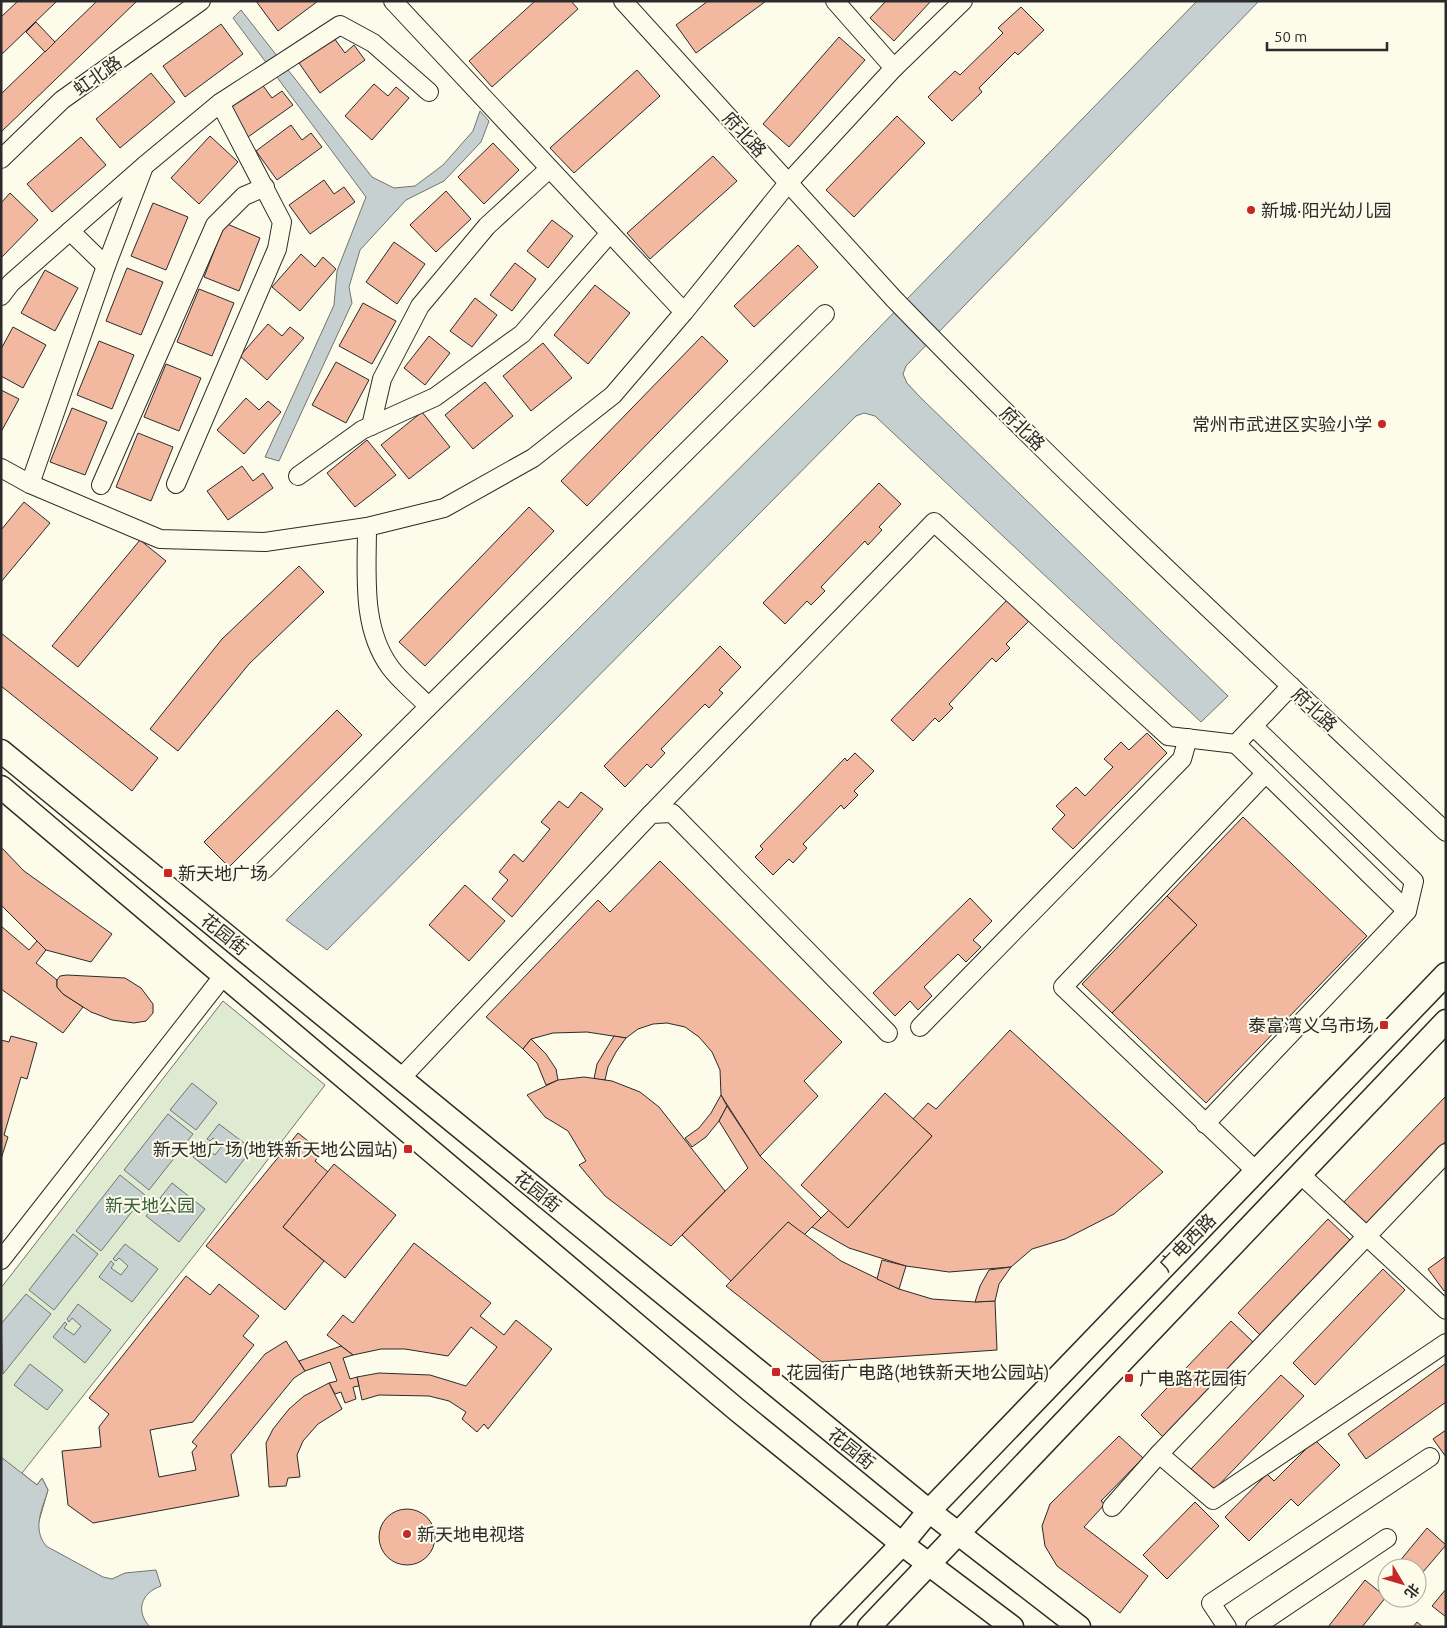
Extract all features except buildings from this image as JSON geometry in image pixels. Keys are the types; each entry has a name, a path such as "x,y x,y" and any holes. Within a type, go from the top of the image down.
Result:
{"main road":[{"name":"花园街","path":"1,751 929,1511 1079,1627"},
{"name":"花园街","path":"1,787 736,1409 902,1544 1012,1627"},
{"name":"广电西路","path":"822,1627 902,1544 929,1511 1446,974"},
{"name":"广电西路","path":"930,1565 1446,1021"},
{"path":"869,1627 930,1565"}],"street":[{"name":"虹北路","path":"1,159 62,100 201,1"},
{"path":"393,1 684,312"},
{"name":"府北路","path":"623,1 894,299 940,346 1181,583 1446,832"},
{"path":"835,1 894,68"},
{"path":"1,468 30,484 160,539 265,542 367,527 444,508 533,458 613,395 684,312 789,182 894,68 963,1"},
{"path":"1,296 11,283 70,231 220,103 340,25 373,43 429,92"},
{"path":"176,484 277,249 282,222 220,103"},
{"path":"30,484 106,266 144,166"},
{"path":"371,426 382,379 420,306 487,226 550,168"},
{"path":"102,485 215,225 244,196 265,187"},
{"path":"70,231 106,266"},
{"path":"298,476 371,426 436,397 522,334 610,233"},
{"path":"264,870 825,314"},
{"path":"401,1078 651,814 934,522 1168,736 1236,744 1407,911"},
{"path":"367,527 366,604 377,639 390,667 428,706"},
{"path":"1236,744 1291,686"},
{"path":"1205,1124 1407,911 1414,881 1253,726"},
{"path":"920,1026 1182,759 1188,738"},
{"path":"1256,1171 1063,987 1266,773"},
{"path":"651,814 672,813 888,1034"},
{"path":"1,1260 224,976"},
{"path":"1112,1508 1159,1454 1446,1153"},
{"path":"1300,1174 1444,1305"},
{"path":"1159,1454 1213,1500 1446,1343"},
{"path":"1227,1627 1211,1603 1430,1457"},
{"path":"1255,1627 1387,1538"}],"green space":[{"name":"新天地公园","path":"223,1001 325,1085 197,1252 22,1473 37,1485 42,1478 48,1490 37,1528 61,1627 1,1627 1,1288"}],"shaded area":[{"path":"1197,1 1259,1 906,366 903,374 907,383 920,397 1228,696 1201,722 875,416 864,413 856,416 327,950 286,920 835,373"},
{"path":"241,10 372,177 394,188 415,186 443,165 473,131 480,111 489,121 481,142 444,181 406,200 360,250 349,287 352,303 279,461 265,457 334,305 337,271 366,197 233,18"},
{"path":"192,1083 217,1103 196,1130 170,1110"},
{"path":"168,1114 193,1134 149,1190 124,1170"},
{"path":"219,1124 252,1149 226,1183 193,1157 205,1142 208,1144 205,1148 215,1155 222,1146 213,1138 210,1141 207,1139"},
{"path":"120,1175 145,1195 101,1251 76,1231"},
{"path":"172,1183 205,1209 179,1242 146,1216 158,1201 161,1203 158,1207 168,1214 175,1205 166,1197 163,1201 160,1198"},
{"path":"73,1234 98,1254 54,1310 29,1290"},
{"path":"125,1244 158,1269 132,1302 99,1277 111,1261 114,1264 111,1268 121,1275 128,1266 119,1258 116,1261 113,1259"},
{"path":"26,1294 51,1314 3,1374 1,1324"},
{"path":"78,1304 111,1330 85,1363 53,1337 65,1322 67,1324 64,1328 74,1335 81,1326 72,1318 69,1322 67,1319"},
{"path":"30,1364 63,1390 47,1410 14,1385"},
{"path":"1,1457 37,1485 42,1478 48,1490 39,1526 46,1546 103,1577 112,1579 125,1573 156,1570 161,1586 149,1593 142,1603 145,1621 150,1627 1,1627"}],"place":[{"name":"新城·阳光幼儿园","path":"1251,210"},
{"name":"常州市武进区实验小学","path":"1382,424"},
{"name":"新天地广场","path":"168,873"},
{"name":"泰富湾义乌市场","path":"1384,1025"},
{"name":"新天地广场(地铁新天地公园站)","path":"408,1149"},
{"name":"花园街广电路(地铁新天地公园站)","path":"776,1372"},
{"name":"广电路花园街","path":"1129,1378"},
{"name":"新天地电视塔","path":"407,1534"}]}
